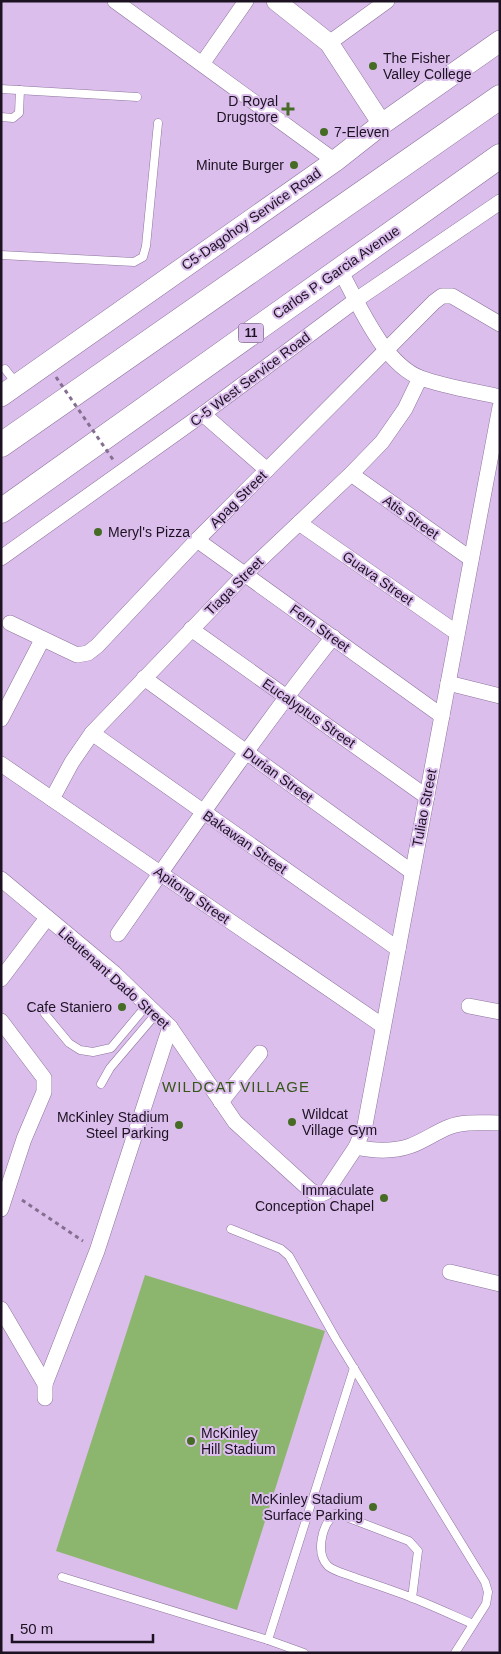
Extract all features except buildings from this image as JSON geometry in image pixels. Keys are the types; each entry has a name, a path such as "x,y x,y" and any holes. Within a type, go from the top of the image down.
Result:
{"main road":[{"name":"C5-Dagohoy Service Road","path":"8,383 335,161 382,124 500,41"},
{"path":"1,446 500,97"},
{"name":"Carlos P. Garcia Avenue","path":"1,511 500,156"}],"street":[{"path":"115,1 335,161"},
{"path":"202,64 246,1"},
{"path":"276,1 329,43 382,124"},
{"path":"329,43 387,1"},
{"name":"C-5 West Service Road","path":"1,558 203,414 356,300 500,202"},
{"path":"340,270 385,350 405,370 420,378 500,397"},
{"name":"Apag Street","path":"10,623 42,640 77,655 88,653 97,646 197,540 434,302 442,296 452,296 500,324"},
{"name":"Tiaga Street","path":"52,799 72,762 92,732 245,574 351,474 382,442 405,409 420,378"},
{"name":"Tuliao Street","path":"319,1194 326,1192 356,1147 365,1125 500,407"},
{"path":"203,414 267,470"},
{"name":"Atis Street","path":"351,474 472,559"},
{"name":"Guava Street","path":"299,523 457,632"},
{"name":"Fern Street","path":"197,540 442,716"},
{"name":"Eucalyptus Street","path":"191,629 427,797"},
{"path":"118,934 202,812 332,637"},
{"path":"1,719 42,640"},
{"name":"Durian Street","path":"144,678 412,872"},
{"path":"448,683 500,696"},
{"name":"Bakawan Street","path":"92,732 202,812 398,949"},
{"name":"Apitong Street","path":"1,764 383,1026"},
{"name":"Lieutenant Dado Street","path":"1,879 114,974 170,1027 235,1122 310,1190 319,1194"},
{"path":"1,979 47,918"},
{"path":"469,1006 500,1012"},
{"path":"1,1022 44,1078 44,1092 4,1189 1,1209"},
{"path":"1,1309 45,1391 97,1251 170,1027"},
{"path":"221,1102 260,1053"},
{"path":"356,1147 372,1151 392,1150 410,1146 450,1126 477,1122 500,1122"},
{"path":"450,1272 500,1284"}],"lane":[{"path":"1,89 137,97"},
{"path":"1,117 13,118 19,113 20,90"},
{"path":"1,255 134,262 144,257 158,123"},
{"path":"45,1014 69,1043 80,1050 93,1052 111,1048 151,1009"},
{"path":"101,1084 151,1009"},
{"path":"231,1229 281,1249 289,1256 354,1368 485,1582 488,1592 486,1604 455,1653"},
{"path":"268,1640 354,1368"},
{"path":"412,1598 418,1551 409,1542 335,1514 331,1518 323,1537 321,1550 323,1559 328,1566 473,1624"},
{"path":"62,1577 268,1640 304,1653"}],"path":[{"path":"56,377 114,461"},
{"path":"4,1189 97,1251"}],"green space":[{"name":"McKinley Hill Stadium","path":"145,1275 325,1331 237,1610 56,1551"}],"place":[{"name":"The Fisher Valley College","path":"373,66"},
{"name":"D Royal Drugstore","path":"288,109"},
{"name":"7-Eleven","path":"324,132"},
{"name":"Minute Burger","path":"294,165"},
{"name":"Meryl's Pizza","path":"98,532"},
{"name":"Cafe Staniero","path":"122,1007"},
{"name":"Wildcat Village Gym","path":"292,1122"},
{"name":"McKinley Stadium Steel Parking","path":"179,1125"},
{"name":"Immaculate Conception Chapel","path":"384,1198"},
{"name":"McKinley Hill Stadium","path":"191,1441"},
{"name":"McKinley Stadium Surface Parking","path":"373,1507"}],"district":[{"name":"WILDCAT VILLAGE","path":"236,1086"}]}
